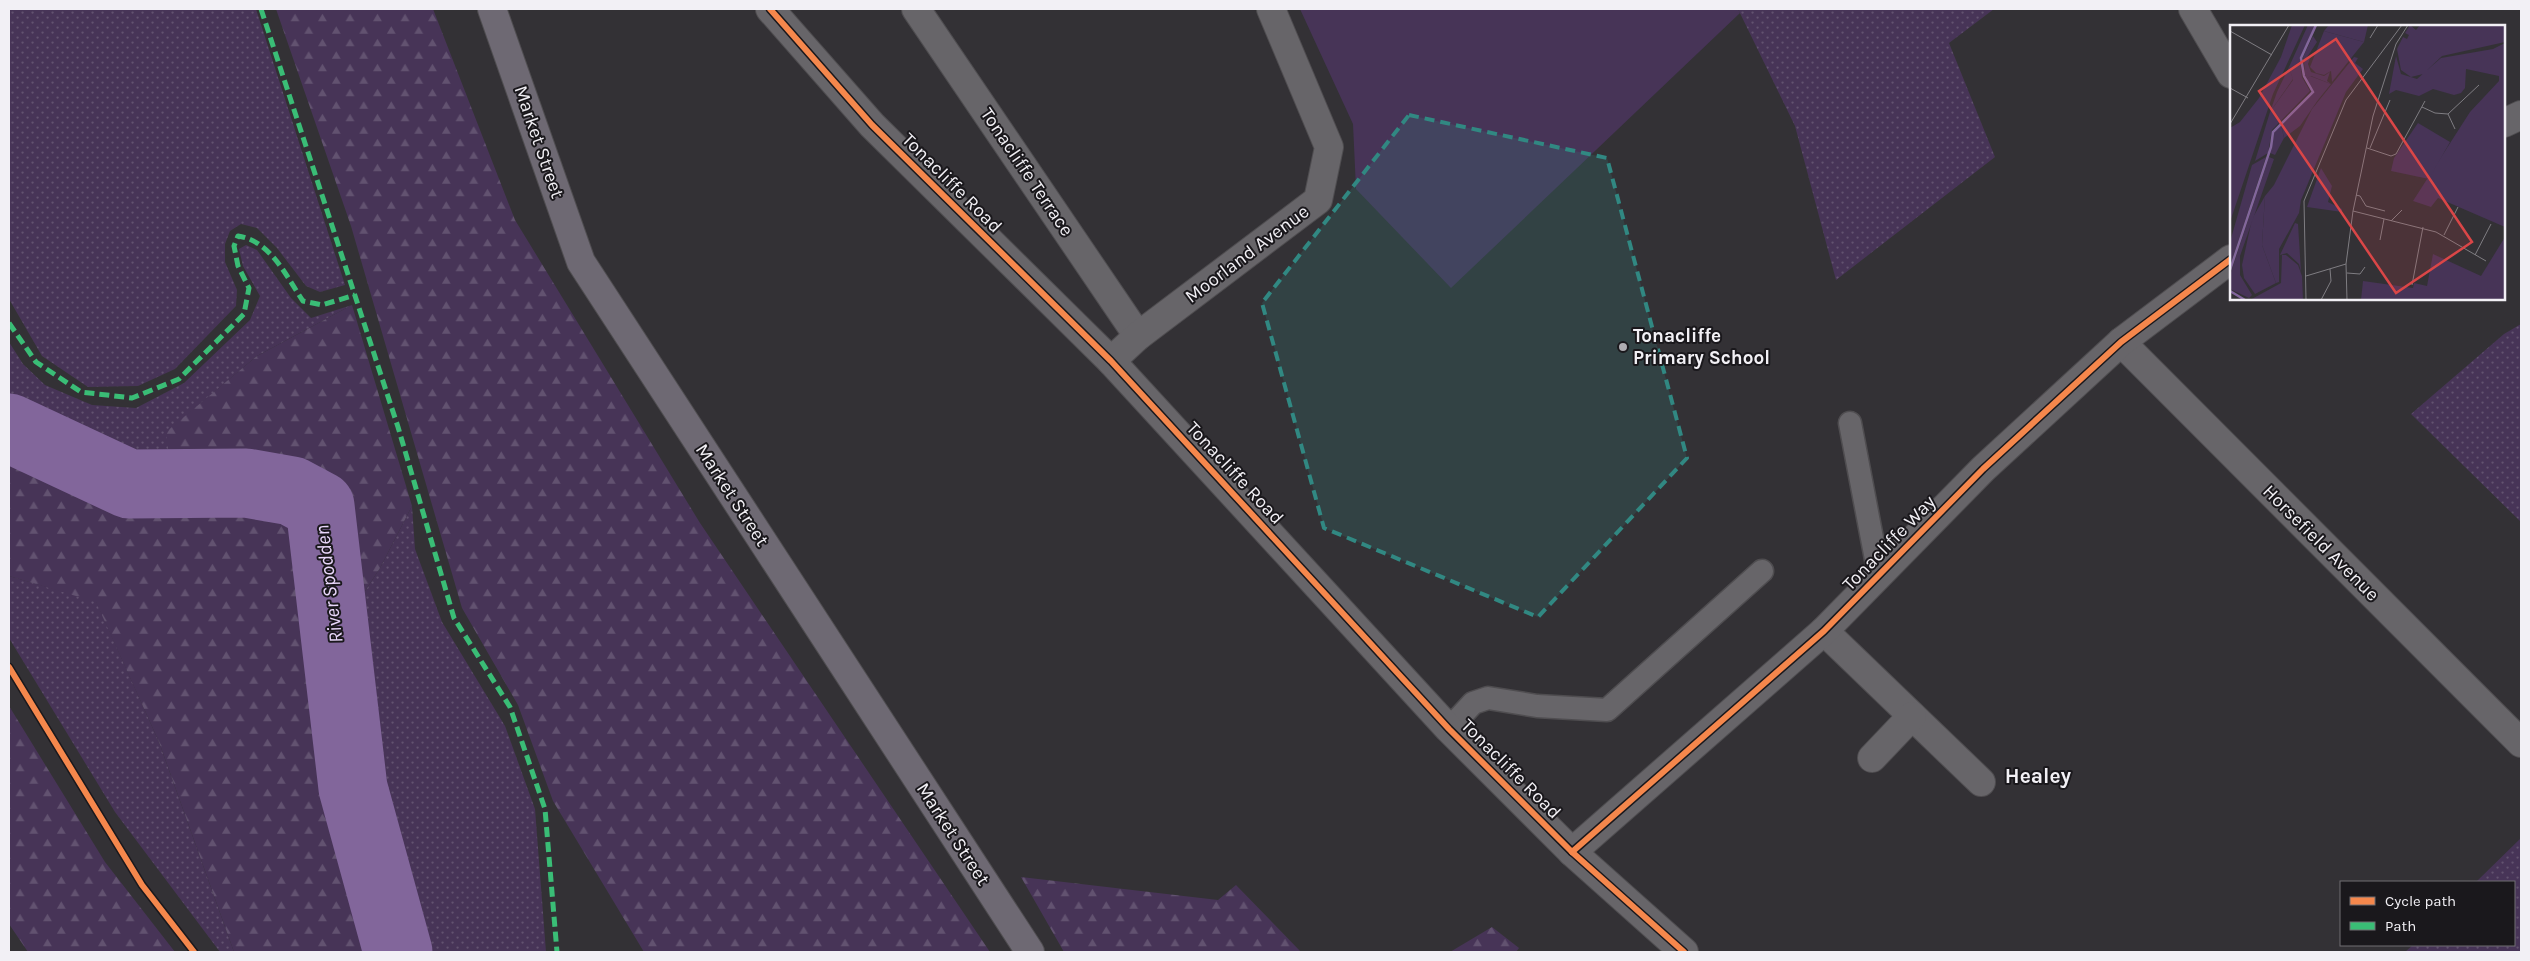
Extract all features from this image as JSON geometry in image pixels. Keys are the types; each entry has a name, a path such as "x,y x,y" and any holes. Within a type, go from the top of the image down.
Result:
{"main road":[{"name":"Market Street","path":"492,9 581,262 1030,952"}],"street":[{"name":"Tonacliffe Road","path":"770,9 872,125 1111,361 1449,729 1572,852 1684,952"},
{"name":"Tonacliffe Terrace","path":"916,9 1138,336"},
{"name":"Moorland Avenue","path":"1111,361 1138,336 1318,200 1329,147 1271,9"},
{"path":"2193,9 2230,72"},
{"path":"2505,123 2521,115"},
{"name":"Tonacliffe Way","path":"1572,852 1824,631 1983,469 2121,342 2230,260"},
{"name":"Horsefield Avenue","path":"2121,342 2521,743"},
{"path":"1824,631 1981,782"},
{"path":"1872,758 1912,716"}],"lane":[{"path":"1850,423 1879,575"},
{"path":"1449,729 1473,703 1488,698 1537,706 1607,710 1762,571"}],"highlighted area":[{"path":"1409,115 1607,158 1687,458 1538,617 1324,528 1262,303"}],"green space":[{"path":"9,9 256,9 345,285 320,292 306,286 277,248 257,228 241,224 230,231 225,244 225,262 237,290 236,306 175,369 138,386 88,387 42,356 9,299"},
{"path":"276,9 433,9 515,220 700,523 990,952 644,952 553,801 518,705 462,608 351,226"},
{"path":"1300,9 1738,9 1740,13 1451,288 1356,189 1353,124"},
{"path":"1738,9 1994,9 1949,43 1995,157 1836,280 1795,126"},
{"path":"246,245 257,250 291,298 311,318 352,305 257,356 167,432 172,476 126,477 9,407 9,342 23,364 45,385 92,405 136,408 184,383 250,320 260,296 243,266 239,249"},
{"path":"352,305 412,506 380,568 354,608 328,505 295,484 246,474 172,476 166,432 257,356"},
{"path":"2521,324 2521,522 2411,414 2504,334"},
{"path":"9,447 133,511 256,499 292,516 298,585 327,781 374,952 234,952 159,742 96,602 9,576"},
{"path":"412,506 415,549 442,622 505,726 535,809 546,952 410,952 375,805 354,608 380,568"},
{"path":"9,576 96,601 159,742 234,952 220,952 115,812 9,638"},
{"path":"9,706 105,862 175,952 28,952 9,924"},
{"path":"2521,838 2521,952 2405,952 2412,946 2515,946 2515,881 2477,881"},
{"path":"1021,877 1218,900 1236,885 1301,952 1064,952"},
{"path":"1492,927 1519,948 1516,952 1450,952"}],"waterway":[{"name":"River Spodden","path":"9,428 129,484 246,483 292,491 320,506 353,788 398,952"}],"marked path":[{"path":"261,9 398,427 454,618 510,707 545,809 557,952"},
{"path":"9,323 36,362 81,392 132,398 179,379 244,314 249,288 238,266 234,246 238,236 250,239 269,252 303,301 322,305 355,295"}],"cycle path":[{"path":"770,9 872,125 1111,361 1449,729 1572,852 1684,952"},
{"path":"1572,852 1824,631 1983,469 2121,342 2230,260"},
{"path":"9,667 142,885 194,952"}],"place":[{"name":"Tonacliffe Primary School","path":"1623,347"}],"district":[{"name":"Healey","path":"2038,776"}]}
